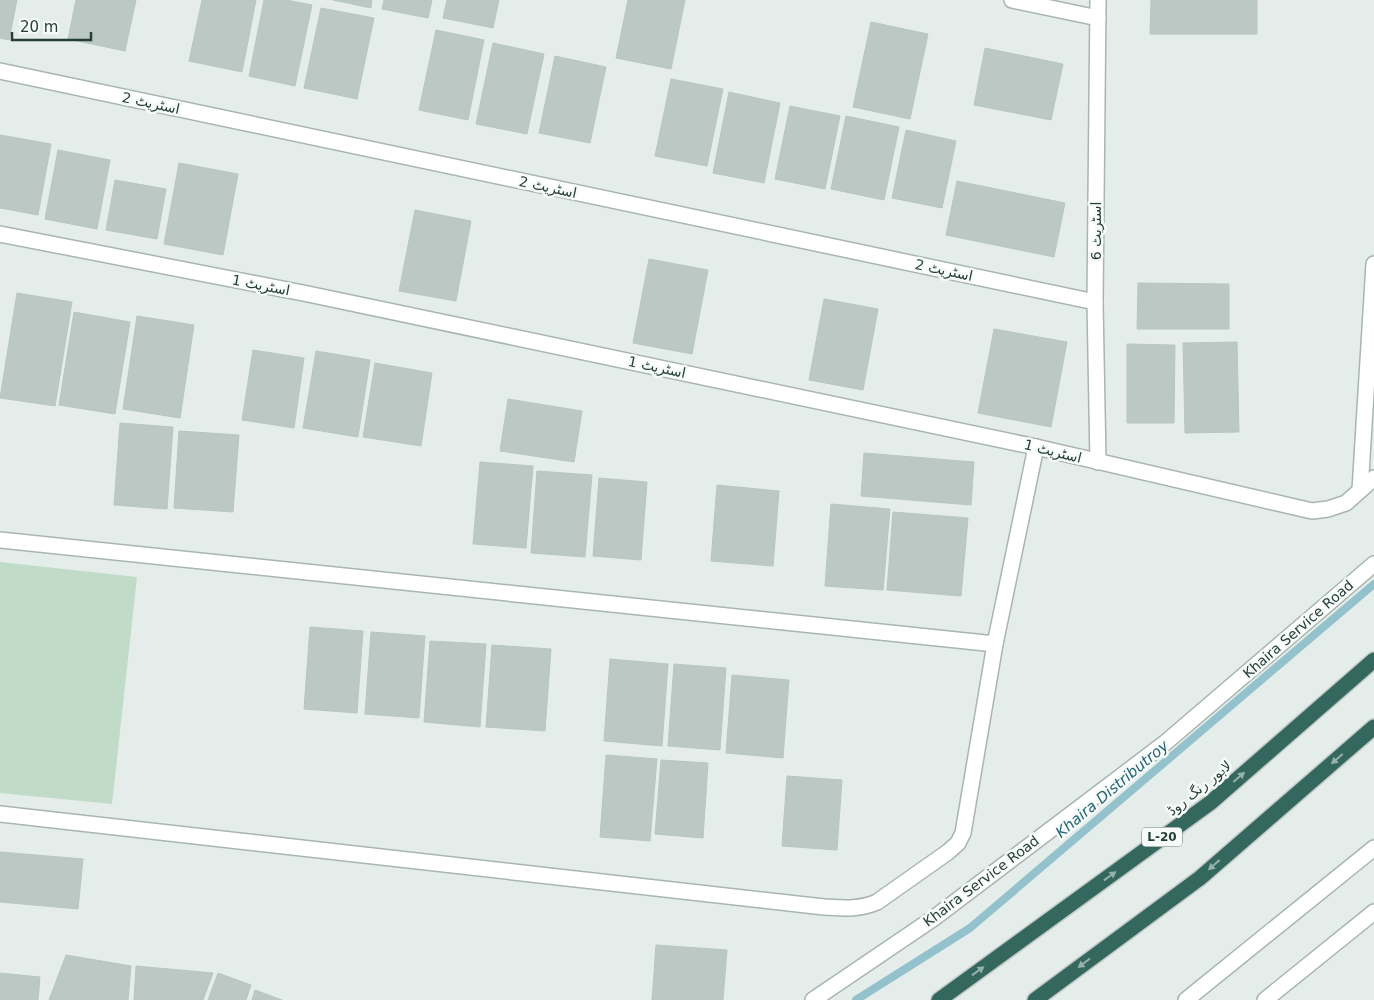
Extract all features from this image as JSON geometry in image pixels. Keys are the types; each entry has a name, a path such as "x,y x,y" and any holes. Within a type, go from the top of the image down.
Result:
{"highway":[{"name":"لاہور رنگ روڈ","path":"939,1000 1210,803 1374,660"},
{"path":"1035,1000 1200,878 1374,728"}],"street":[{"path":"1012,0 1098,18"},
{"name":"اسٹریٹ 6","path":"1098,0 1095,302 1098,462"},
{"name":"اسٹریٹ 2","path":"0,71 1095,302"},
{"name":"اسٹریٹ 1","path":"0,234 318,296 1036,447 1312,511 1328,509 1346,503 1360,490"},
{"path":"1360,490 1374,264"},
{"path":"0,814 824,907 866,907 877,902 948,852 958,843 963,833 995,644 1036,447"},
{"path":"1360,490 1374,478"},
{"path":"0,540 995,644"},
{"name":"Khaira Service Road","path":"813,1000 934,918 1165,743 1374,564"},
{"path":"1186,1000 1374,848"},
{"path":"1265,1000 1374,912"}],"green space":[{"path":"0,562 137,577 112,804 0,793"}],"building":[{"path":"0,0 17,0 9,40 0,38"},
{"path":"76,0 136,0 125,51 68,39"},
{"path":"202,0 256,0 242,72 189,61"},
{"path":"264,0 286,0 312,5 295,86 249,76"},
{"path":"333,0 372,0 371,8"},
{"path":"384,0 432,0 428,18 382,9"},
{"path":"447,0 499,0 493,28 443,18"},
{"path":"628,0 685,0 671,69 616,58"},
{"path":"1151,0 1257,0 1257,34 1150,34"},
{"path":"321,8 374,18 357,99 304,88"},
{"path":"871,22 928,34 910,119 853,107"},
{"path":"436,30 484,40 468,120 419,110"},
{"path":"493,43 544,54 527,134 476,124"},
{"path":"985,48 1063,64 1051,120 974,105"},
{"path":"555,56 606,67 590,143 539,133"},
{"path":"671,79 723,89 707,166 655,156"},
{"path":"729,92 780,103 764,183 713,173"},
{"path":"790,106 840,116 825,189 775,179"},
{"path":"846,116 899,127 884,200 831,189"},
{"path":"906,130 956,141 942,208 892,198"},
{"path":"0,135 51,144 38,215 0,208"},
{"path":"58,150 110,160 97,229 45,219"},
{"path":"179,163 238,174 223,255 164,244"},
{"path":"115,180 166,189 157,239 106,230"},
{"path":"957,181 1065,203 1054,257 946,235"},
{"path":"415,210 471,221 456,301 399,291"},
{"path":"649,259 708,270 692,354 633,343"},
{"path":"1138,283 1229,284 1229,329 1137,329"},
{"path":"17,293 72,302 55,406 0,398"},
{"path":"824,299 878,309 863,390 809,380"},
{"path":"74,312 130,322 115,414 59,405"},
{"path":"137,316 194,325 180,418 123,409"},
{"path":"994,329 1067,342 1051,427 978,413"},
{"path":"1237,342 1239,432 1185,433 1183,343"},
{"path":"1127,344 1175,345 1174,423 1127,423"},
{"path":"253,350 304,358 294,428 242,420"},
{"path":"316,351 370,360 358,437 303,428"},
{"path":"375,363 432,373 421,446 363,437"},
{"path":"508,399 582,411 574,462 500,451"},
{"path":"120,423 173,427 167,509 114,505"},
{"path":"179,431 239,435 233,512 174,508"},
{"path":"864,453 974,462 971,505 861,496"},
{"path":"480,462 533,466 526,548 473,544"},
{"path":"537,471 592,475 585,557 531,553"},
{"path":"599,478 647,482 641,560 593,556"},
{"path":"717,485 779,491 773,566 711,561"},
{"path":"831,504 890,509 883,590 825,586"},
{"path":"893,512 968,518 961,596 887,590"},
{"path":"310,627 363,631 357,713 304,709"},
{"path":"371,632 425,636 419,718 365,714"},
{"path":"430,641 486,644 480,727 424,722"},
{"path":"492,645 551,649 545,731 486,727"},
{"path":"610,659 668,664 662,746 604,741"},
{"path":"674,664 726,668 720,750 668,746"},
{"path":"732,675 789,680 783,758 726,753"},
{"path":"606,755 657,759 650,841 600,837"},
{"path":"661,760 708,763 703,838 655,834"},
{"path":"787,776 842,780 837,850 782,846"},
{"path":"0,852 83,859 78,909 0,902"},
{"path":"656,945 727,950 723,1000 652,1000"},
{"path":"66,955 131,966 128,1000 49,1000"},
{"path":"136,966 213,973 203,1000 134,1000"},
{"path":"0,973 40,977 38,1000 0,1000"},
{"path":"218,973 251,985 246,1000 208,1000"},
{"path":"255,990 282,1000 252,1000"}],"waterway":[{"name":"Khaira Distributroy","path":"856,1000 970,928 1374,584"}]}
